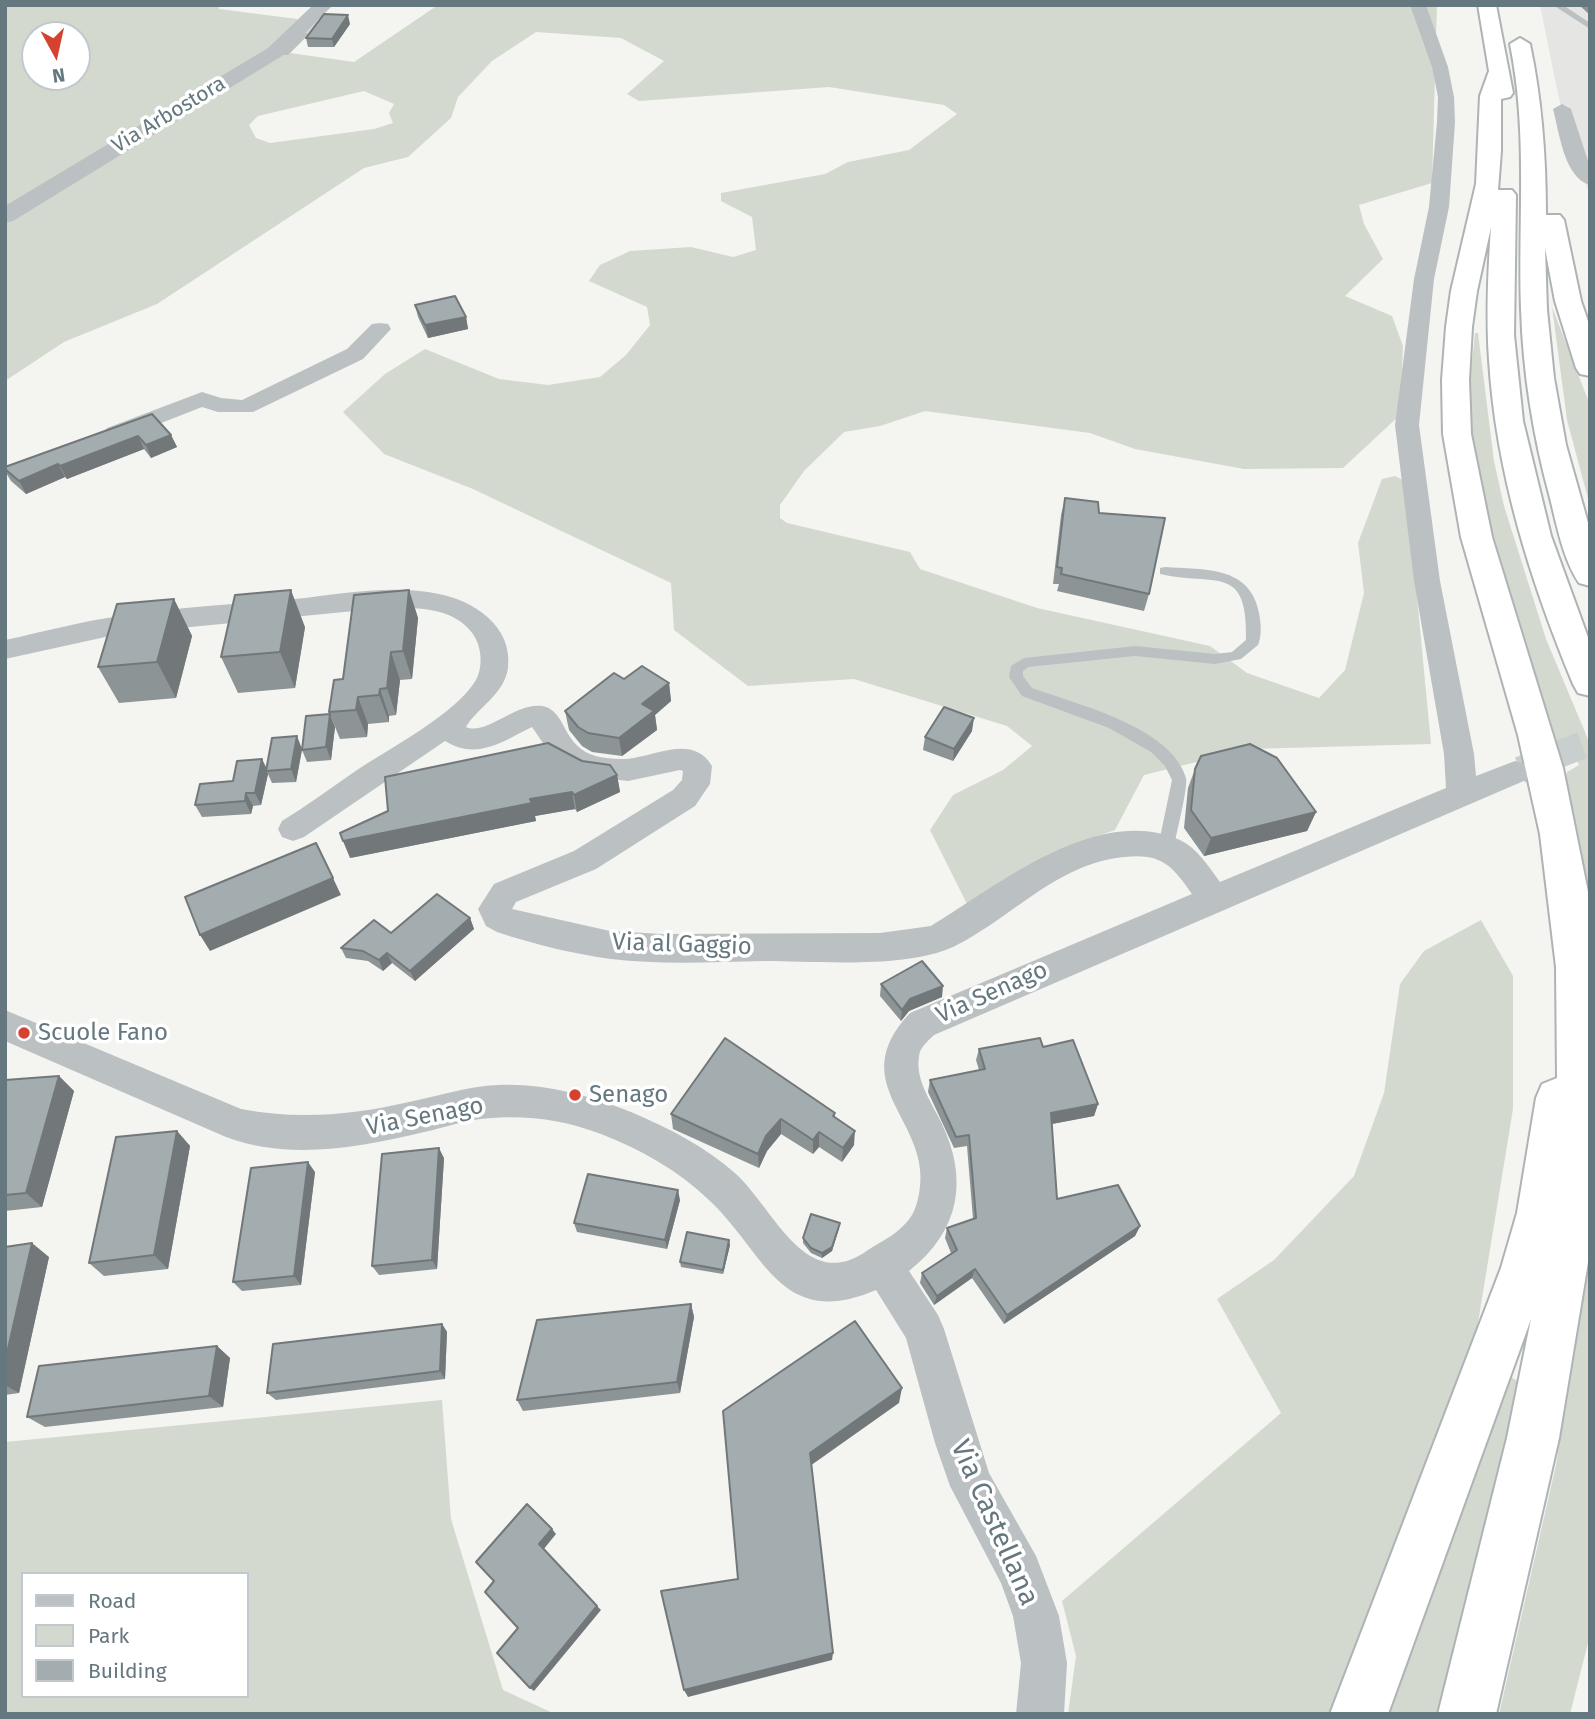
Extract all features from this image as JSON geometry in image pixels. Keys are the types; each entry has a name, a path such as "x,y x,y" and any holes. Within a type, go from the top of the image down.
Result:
{"highway":[{"path":"1486,5 1513,67 1534,162 1533,286 1538,373 1559,482 1590,576"},
{"path":"1514,22 1500,304 1507,411 1538,544 1590,684"},
{"path":"1513,67 1543,98 1556,252 1590,368"},
{"path":"1466,1714 1537,1423 1566,1262 1579,1109 1577,972 1572,911 1552,802 1526,700 1476,535 1457,434 1456,375 1461,324 1465,290 1486,192 1491,152 1491,94 1513,67"},
{"path":"1359,1714 1525,1268 1540,1213 1577,972"}],"street":[{"name":"Via Arbostora","path":"5,215 275,52 324,5"},
{"path":"1418,5 1440,67 1446,97 1446,122 1441,196 1424,279 1407,425 1427,580 1458,754 1462,794"},
{"path":"1562,109 1578,165 1590,179"},
{"path":"92,441 202,399 218,405 245,407 355,354 380,329"},
{"path":"5,650 119,625 385,599 418,599 446,603 467,613 480,624 490,639 495,657 491,678 480,695 444,726 293,829"},
{"name":"Via al Gaggio","path":"444,726 463,738 474,740 486,737 518,719 540,716 546,720 559,748 573,759 589,765 635,769 677,757 689,759 697,766 699,777 684,798 585,860 505,893 494,909 498,917 509,923 610,944 691,949 880,947 921,943 941,937 1068,858 1090,849 1123,845 1166,847"},
{"name":"Via Senago","path":"5,1025 239,1125 262,1131 310,1134 355,1130 478,1103 532,1102 567,1105 625,1127 680,1156 734,1197 793,1270 815,1280 835,1284 862,1278 921,1235 930,1220 938,1196 940,1174 935,1151 900,1077 901,1053 913,1031 941,1014 1516,772"},
{"path":"1166,847 1179,855 1214,899"},
{"name":"Via Castellana","path":"882,1264 924,1329 956,1443 972,1486 1020,1572 1036,1616 1044,1663 1040,1714"}],"lane":[{"path":"1557,5 1590,27"},
{"path":"285,53 305,34 299,31"},
{"path":"1165,571 1225,577 1238,583 1252,600 1253,642 1237,656 1215,659 1135,651 1024,663 1016,670 1016,677 1027,692 1132,732 1155,745 1167,756 1179,779 1166,847"}],"shaded area":[{"path":"1540,5 1590,5 1590,195 1578,165 1559,99"}],"green space":[{"path":"5,5 220,5 219,9 321,22 290,53 354,62 438,5 1437,5 1432,183 1359,205 1364,224 1383,259 1345,296 1392,316 1403,346 1400,415 1343,468 1244,469 1135,449 1090,433 925,411 880,426 844,432 804,471 780,505 780,518 787,523 910,552 920,569 1037,608 1210,646 1247,673 1319,698 1345,670 1364,593 1358,543 1382,479 1395,476 1406,482 1431,744 1249,749 1144,775 1115,830 1079,843 969,908 930,830 953,795 1003,770 1032,746 1007,726 854,679 748,686 674,630 671,583 473,489 384,454 343,412 385,374 425,349 499,379 548,385 600,377 626,355 650,325 647,307 589,281 600,265 630,251 691,247 733,257 756,250 752,217 721,201 721,193 825,174 848,162 909,150 957,114 944,105 829,87 639,101 627,94 664,61 621,38 536,32 492,61 458,97 451,118 408,157 364,168 157,304 64,342 5,381","holes":["364,91 394,104 389,113 393,123 374,129 270,143 256,138 249,125 258,116"]},
{"path":"1552,307 1590,405 1590,506 1567,420"},
{"path":"1475,333 1478,333 1494,461 1504,506 1546,639 1590,744 1590,914 1565,783 1567,772 1579,765 1569,741 1559,745 1551,734 1511,612 1479,487 1470,402"},
{"path":"1481,920 1513,976 1513,1109 1475,1341 1330,1714 1068,1714 1076,1656 1062,1601 1281,1413 1217,1299 1274,1260 1354,1176 1384,1093 1400,984 1424,951"},
{"path":"1590,1254 1590,1635 1570,1714 1499,1714 1556,1465"},
{"path":"1511,1377 1519,1382 1507,1450 1441,1714 1384,1714"},
{"path":"442,1400 451,1519 503,1690 555,1714 5,1714 5,1442"}],"building":[{"path":"324,14 348,15 332,39 306,38"},
{"path":"455,296 466,317 425,325 415,305"},
{"path":"152,414 171,435 146,445 138,436 60,466 58,464 19,481 5,469 5,467"},
{"path":"1065,498 1098,502 1099,513 1165,518 1149,594 1061,574 1062,568 1057,567"},
{"path":"291,590 280,652 221,657 235,595"},
{"path":"409,590 403,651 391,652 387,688 380,689 379,695 358,697 356,710 329,712 334,680 343,679 354,595"},
{"path":"174,599 157,662 98,667 117,604"},
{"path":"642,666 669,683 642,704 654,711 619,738 588,733 578,727 565,711 614,673 624,679"},
{"path":"944,707 974,718 954,749 925,737"},
{"path":"330,714 326,747 302,750 306,716"},
{"path":"297,736 291,769 266,771 272,738"},
{"path":"548,743 582,761 610,765 617,775 574,795 572,792 530,799 532,803 343,841 340,833 388,811 385,777"},
{"path":"1250,744 1277,758 1316,812 1211,838 1191,810 1195,769 1201,756"},
{"path":"262,759 255,793 246,793 245,801 195,805 200,784 233,781 237,761"},
{"path":"316,843 333,878 200,935 185,897"},
{"path":"437,894 470,918 410,971 387,953 379,960 363,951 341,948 374,920 391,933"},
{"path":"922,961 943,986 910,999 902,1010 881,984"},
{"path":"725,1038 835,1113 833,1116 855,1131 843,1148 819,1132 813,1140 781,1119 766,1136 758,1154 671,1114"},
{"path":"1040,1038 1043,1047 1073,1040 1098,1104 1051,1113 1057,1199 1118,1185 1140,1226 1007,1315 975,1269 937,1296 922,1273 957,1250 947,1228 976,1218 969,1135 956,1137 930,1080 985,1069 979,1049"},
{"path":"59,1076 26,1193 5,1195 5,1080"},
{"path":"177,1131 154,1255 89,1263 116,1137"},
{"path":"439,1148 432,1260 372,1266 382,1154"},
{"path":"308,1162 294,1276 233,1282 251,1168"},
{"path":"588,1174 678,1190 665,1240 574,1223"},
{"path":"811,1214 840,1223 832,1247 822,1253 811,1248 803,1238"},
{"path":"687,1232 729,1240 723,1270 680,1262"},
{"path":"32,1243 5,1362 5,1247"},
{"path":"691,1304 677,1382 517,1400 537,1320"},
{"path":"855,1321 902,1388 810,1453 833,1653 684,1690 661,1591 738,1579 723,1411"},
{"path":"442,1324 440,1371 267,1393 273,1344"},
{"path":"217,1346 209,1396 27,1417 39,1366"},
{"path":"527,1504 552,1529 539,1544 597,1606 530,1688 497,1653 518,1628 485,1592 494,1581 476,1562"}],"tunnel":[{"path":"1520,770 1590,742"}],"place":[{"name":"Scuole Fano","path":"24,1033"},
{"name":"Senago","path":"575,1095"}]}
